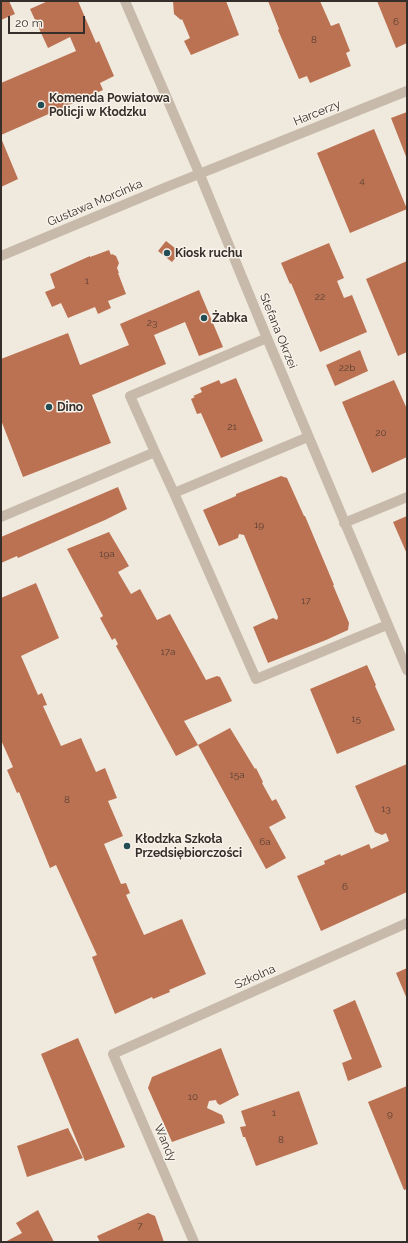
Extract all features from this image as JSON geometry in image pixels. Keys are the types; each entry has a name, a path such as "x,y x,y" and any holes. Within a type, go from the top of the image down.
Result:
{"street":[{"name":"Stefana Okrzei","path":"125,1 200,175 308,437 407,670"},
{"name":"Harcerzy","path":"200,175 407,91"},
{"name":"Gustawa Morcinka","path":"1,256 200,175"},
{"path":"267,338 130,396 256,679 388,625"},
{"path":"174,493 308,437"},
{"path":"1,517 155,452"},
{"path":"344,523 407,497"},
{"name":"Szkolna","path":"113,1054 407,923"},
{"name":"Wandy","path":"113,1054 194,1242"}],"building":[{"path":"1,1 9,1 15,14 1,20"},
{"path":"48,1 78,1 96,43 99,41 114,76 100,83 103,90 1,135 1,83 76,51 70,37 48,48 30,9"},
{"path":"173,1 226,1 239,35 191,55 184,41 190,38 182,19 181,20 174,14"},
{"path":"268,1 320,1 331,26 339,23 350,51 346,53 351,66 310,83 307,76 299,79 278,30 279,29"},
{"path":"377,1 407,1 407,43 396,48"},
{"path":"407,112 407,159 391,118"},
{"path":"374,129 407,209 350,233 317,153"},
{"path":"1,138 18,179 1,187"},
{"path":"166,241 180,252 172,262 158,251"},
{"path":"329,243 344,278 337,281 344,298 352,295 367,332 320,352 281,263"},
{"path":"109,250 111,255 116,256 119,263 117,268 118,273 126,294 108,301 111,308 98,314 95,307 68,318 61,303 52,307 45,292 55,288 50,274 90,256"},
{"path":"407,261 407,352 398,356 366,279"},
{"name":"Dino","path":"199,290 223,347 199,356 185,322 154,335 166,364 92,395 111,443 23,477 1,420 1,359 68,333 80,365 129,345 120,324"},
{"path":"360,350 368,371 335,386 326,365"},
{"path":"236,378 263,441 221,458 201,413 197,414 191,399 195,397 193,396 202,392 200,388 219,380 221,384"},
{"path":"394,380 407,409 407,457 372,473 342,402"},
{"path":"281,476 287,478 305,516 349,623 348,630 268,663 253,627 273,618 277,620 278,617 244,535 239,534 238,538 219,546 203,510 236,496 236,494"},
{"path":"118,487 127,509 18,558 17,556 1,563 1,537"},
{"path":"407,516 407,554 393,522"},
{"path":"109,532 129,566 118,572 131,594 140,589 157,620 170,614 206,680 217,676 220,677 232,701 184,721 198,745 176,756 116,646 118,644 115,638 112,640 100,618 103,616 67,549"},
{"path":"36,583 59,638 21,656 38,695 42,693 47,705 43,706 61,746 81,738 96,772 105,768 117,798 108,801 123,836 104,844 121,884 126,883 130,893 126,895 144,935 182,919 206,974 169,990 170,992 153,999 152,997 115,1014 92,957 97,955 56,865 50,868 19,792 17,793 7,770 13,767 1,740 1,598"},
{"path":"367,665 395,730 337,754 310,689"},
{"path":"230,728 255,769 256,768 272,801 276,799 286,818 269,827 286,858 266,869 198,745"},
{"path":"407,764 407,892 321,931 297,876 325,864 324,861 340,854 341,856 369,844 371,849 389,841 386,833 382,835 375,832 355,786"},
{"path":"407,968 407,999 396,973"},
{"path":"355,1000 382,1067 348,1081 342,1063 352,1059 333,1010"},
{"path":"78,1038 125,1147 85,1161 41,1054"},
{"path":"221,1048 239,1095 220,1105 216,1100 209,1101 207,1108 222,1115 225,1123 172,1142 148,1088 152,1077"},
{"path":"407,1086 407,1189 404,1190 368,1102"},
{"path":"299,1091 318,1144 256,1166 240,1127 246,1126 241,1111"},
{"path":"68,1128 83,1158 27,1177 17,1146"},
{"path":"38,1210 54,1242 5,1242 22,1233 16,1223"},
{"path":"148,1213 155,1216 164,1242 100,1242 97,1236"}],"place":[{"name":"Komenda Powiatowa Policji w Kłodzku","path":"41,105"},
{"name":"Kiosk ruchu","path":"167,253"},
{"name":"Żabka","path":"204,318"},
{"name":"Dino","path":"49,407"},
{"name":"Kłodzka Szkoła Przedsiębiorczości","path":"127,846"}]}
